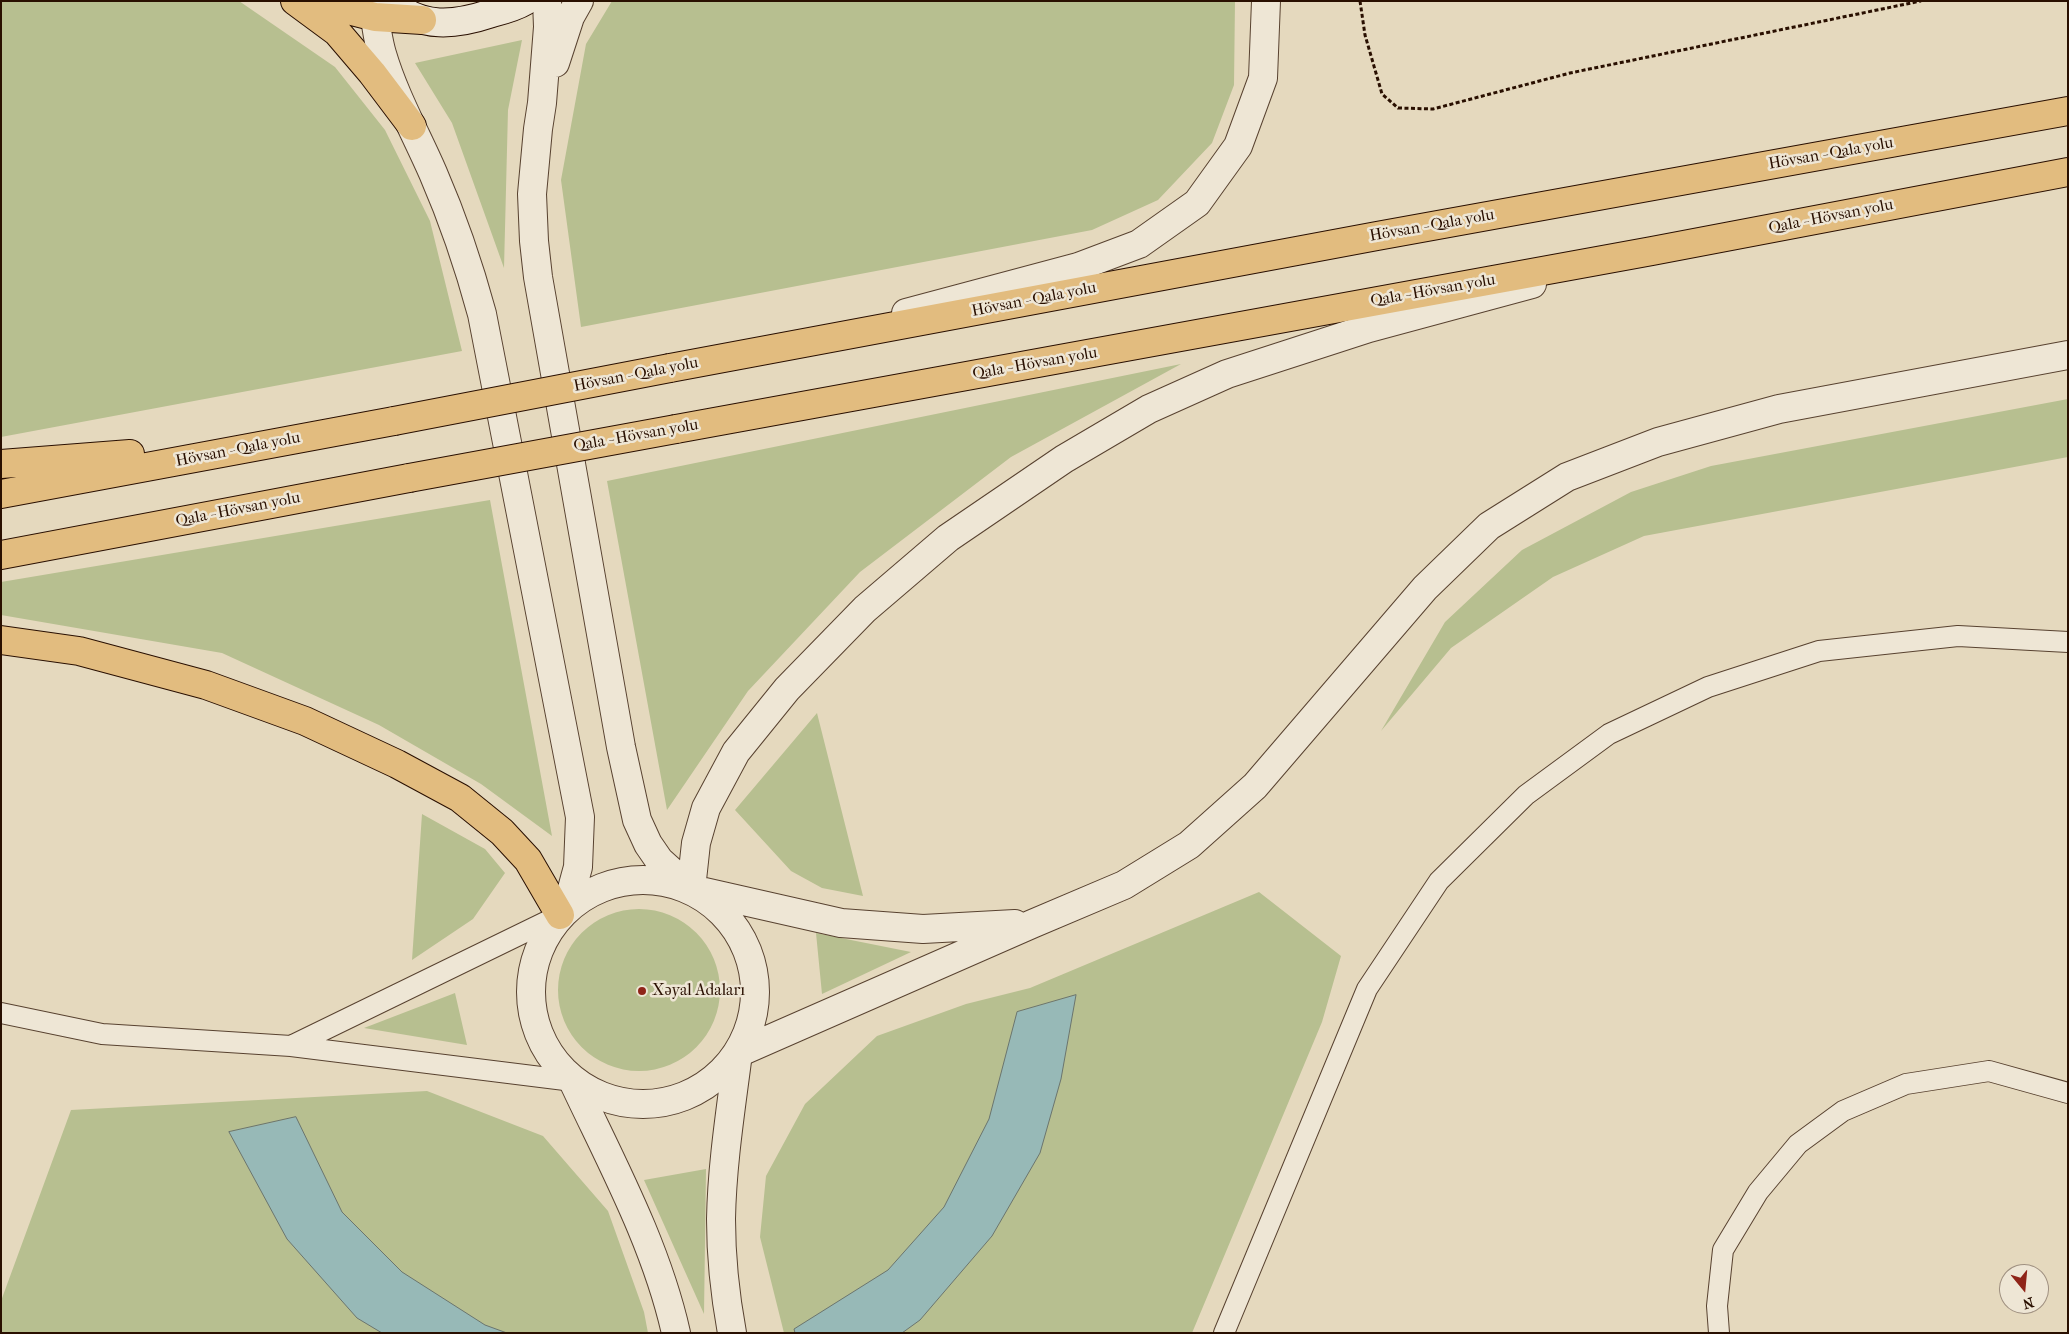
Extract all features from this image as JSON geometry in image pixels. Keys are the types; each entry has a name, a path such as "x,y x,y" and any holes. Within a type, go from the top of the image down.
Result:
{"main road":[{"path":"295,1 337,32 372,73 412,126"},
{"path":"313,1 379,6 422,20"},
{"name":"Hövsan - Qala yolu","path":"1,494 1377,236 2068,111"},
{"name":"Qala - Hövsan yolu","path":"1,555 408,478 1652,251 2068,172"},
{"path":"1,464 306,437"},
{"path":"1,640 79,651 206,685 305,720 397,764 460,798 502,832 528,860 560,915"}],"street":[{"path":"473,20 496,7 502,1"},
{"path":"422,20 448,24 473,20 525,1"},
{"path":"547,1 548,27 532,194 538,277 621,747 637,820 648,844 659,860 691,889 714,904 734,923 750,956 755,974 756,1001 750,1028 738,1053 720,1074 703,1087 684,1097 663,1103 620,1102 600,1096 573,1081"},
{"path":"542,103 570,17 579,1"},
{"path":"772,349 1078,267 1140,244 1197,203 1238,146 1263,78 1266,1"},
{"path":"379,6 382,52 389,74 455,228 482,314 580,817 578,867 572,889 560,915 543,940 532,970 531,1001 537,1031 552,1058 573,1081 642,1230 668,1296 676,1333"},
{"path":"691,889 696,843 706,808 736,752 787,689 865,609 948,538 1064,459 1149,409 1227,374 1369,328 1652,251"},
{"path":"738,1053 1124,885 1189,845 1254,786 1425,588 1489,526 1568,478 1658,442 1779,409 2068,355"},
{"path":"560,915 589,893 624,881 658,880 841,923 924,929 1032,924"},
{"path":"732,1333 724,1293 721,1219 726,1155 738,1053"}],"lane":[{"path":"1224,1333 1366,989 1439,881 1526,794 1609,734 1708,687 1820,651 1958,636 2068,642"},
{"path":"291,1046 560,915"},
{"path":"1,1013 102,1034 291,1046 573,1081"},
{"path":"1719,1333 1717,1306 1723,1250 1758,1192 1798,1144 1843,1111 1906,1084 1989,1071 2068,1093"}],"path":[{"path":"1360,1 1365,35 1382,94 1398,108 1433,109 1570,73 1921,1"}],"green space":[{"path":"1,1 239,1 335,67 385,130 430,221 462,351 1,437"},
{"path":"612,1 1235,1 1234,85 1212,143 1158,200 1092,230 581,327 561,180 586,44"},
{"path":"522,40 508,110 504,268 452,123 415,63"},
{"path":"1181,364 1011,457 860,572 748,691 667,810 607,481"},
{"path":"2068,399 2068,457 1644,536 1553,577 1451,648 1381,731 1445,622 1522,550 1631,492 1711,466"},
{"path":"490,500 552,836 481,784 379,725 222,653 1,615 1,582"},
{"path":"817,713 863,896 822,888 791,871 735,810"},
{"path":"422,814 485,849 505,873 473,919 412,960"},
{"path":"1259,892 1341,956 1322,1022 1192,1333 784,1333 760,1237 766,1176 805,1104 877,1036 966,1004 1030,988"},
{"path":"647,909 663,912 677,918 702,939 711,952 717,966 720,990 719,1006 711,1028 690,1053 677,1062 663,1068 631,1071 615,1068 601,1062 576,1041 567,1028 561,1014 558,982 561,966 567,952 588,927 601,918 615,912"},
{"path":"816,933 911,952 822,994"},
{"path":"455,993 467,1045 364,1028"},
{"path":"427,1091 543,1136 608,1211 644,1312 648,1333 1,1333 1,1301 71,1110"},
{"path":"706,1169 704,1314 644,1180"}],"water":[{"path":"1076,995 1061,1079 1040,1153 992,1236 920,1320 902,1333 795,1333 794,1329 888,1270 944,1207 989,1119 1017,1012"},
{"path":"296,1117 342,1212 402,1272 485,1325 507,1333 382,1333 357,1318 287,1239 229,1132"}],"place":[{"name":"Xəyal Adaları","path":"642,991"}]}
